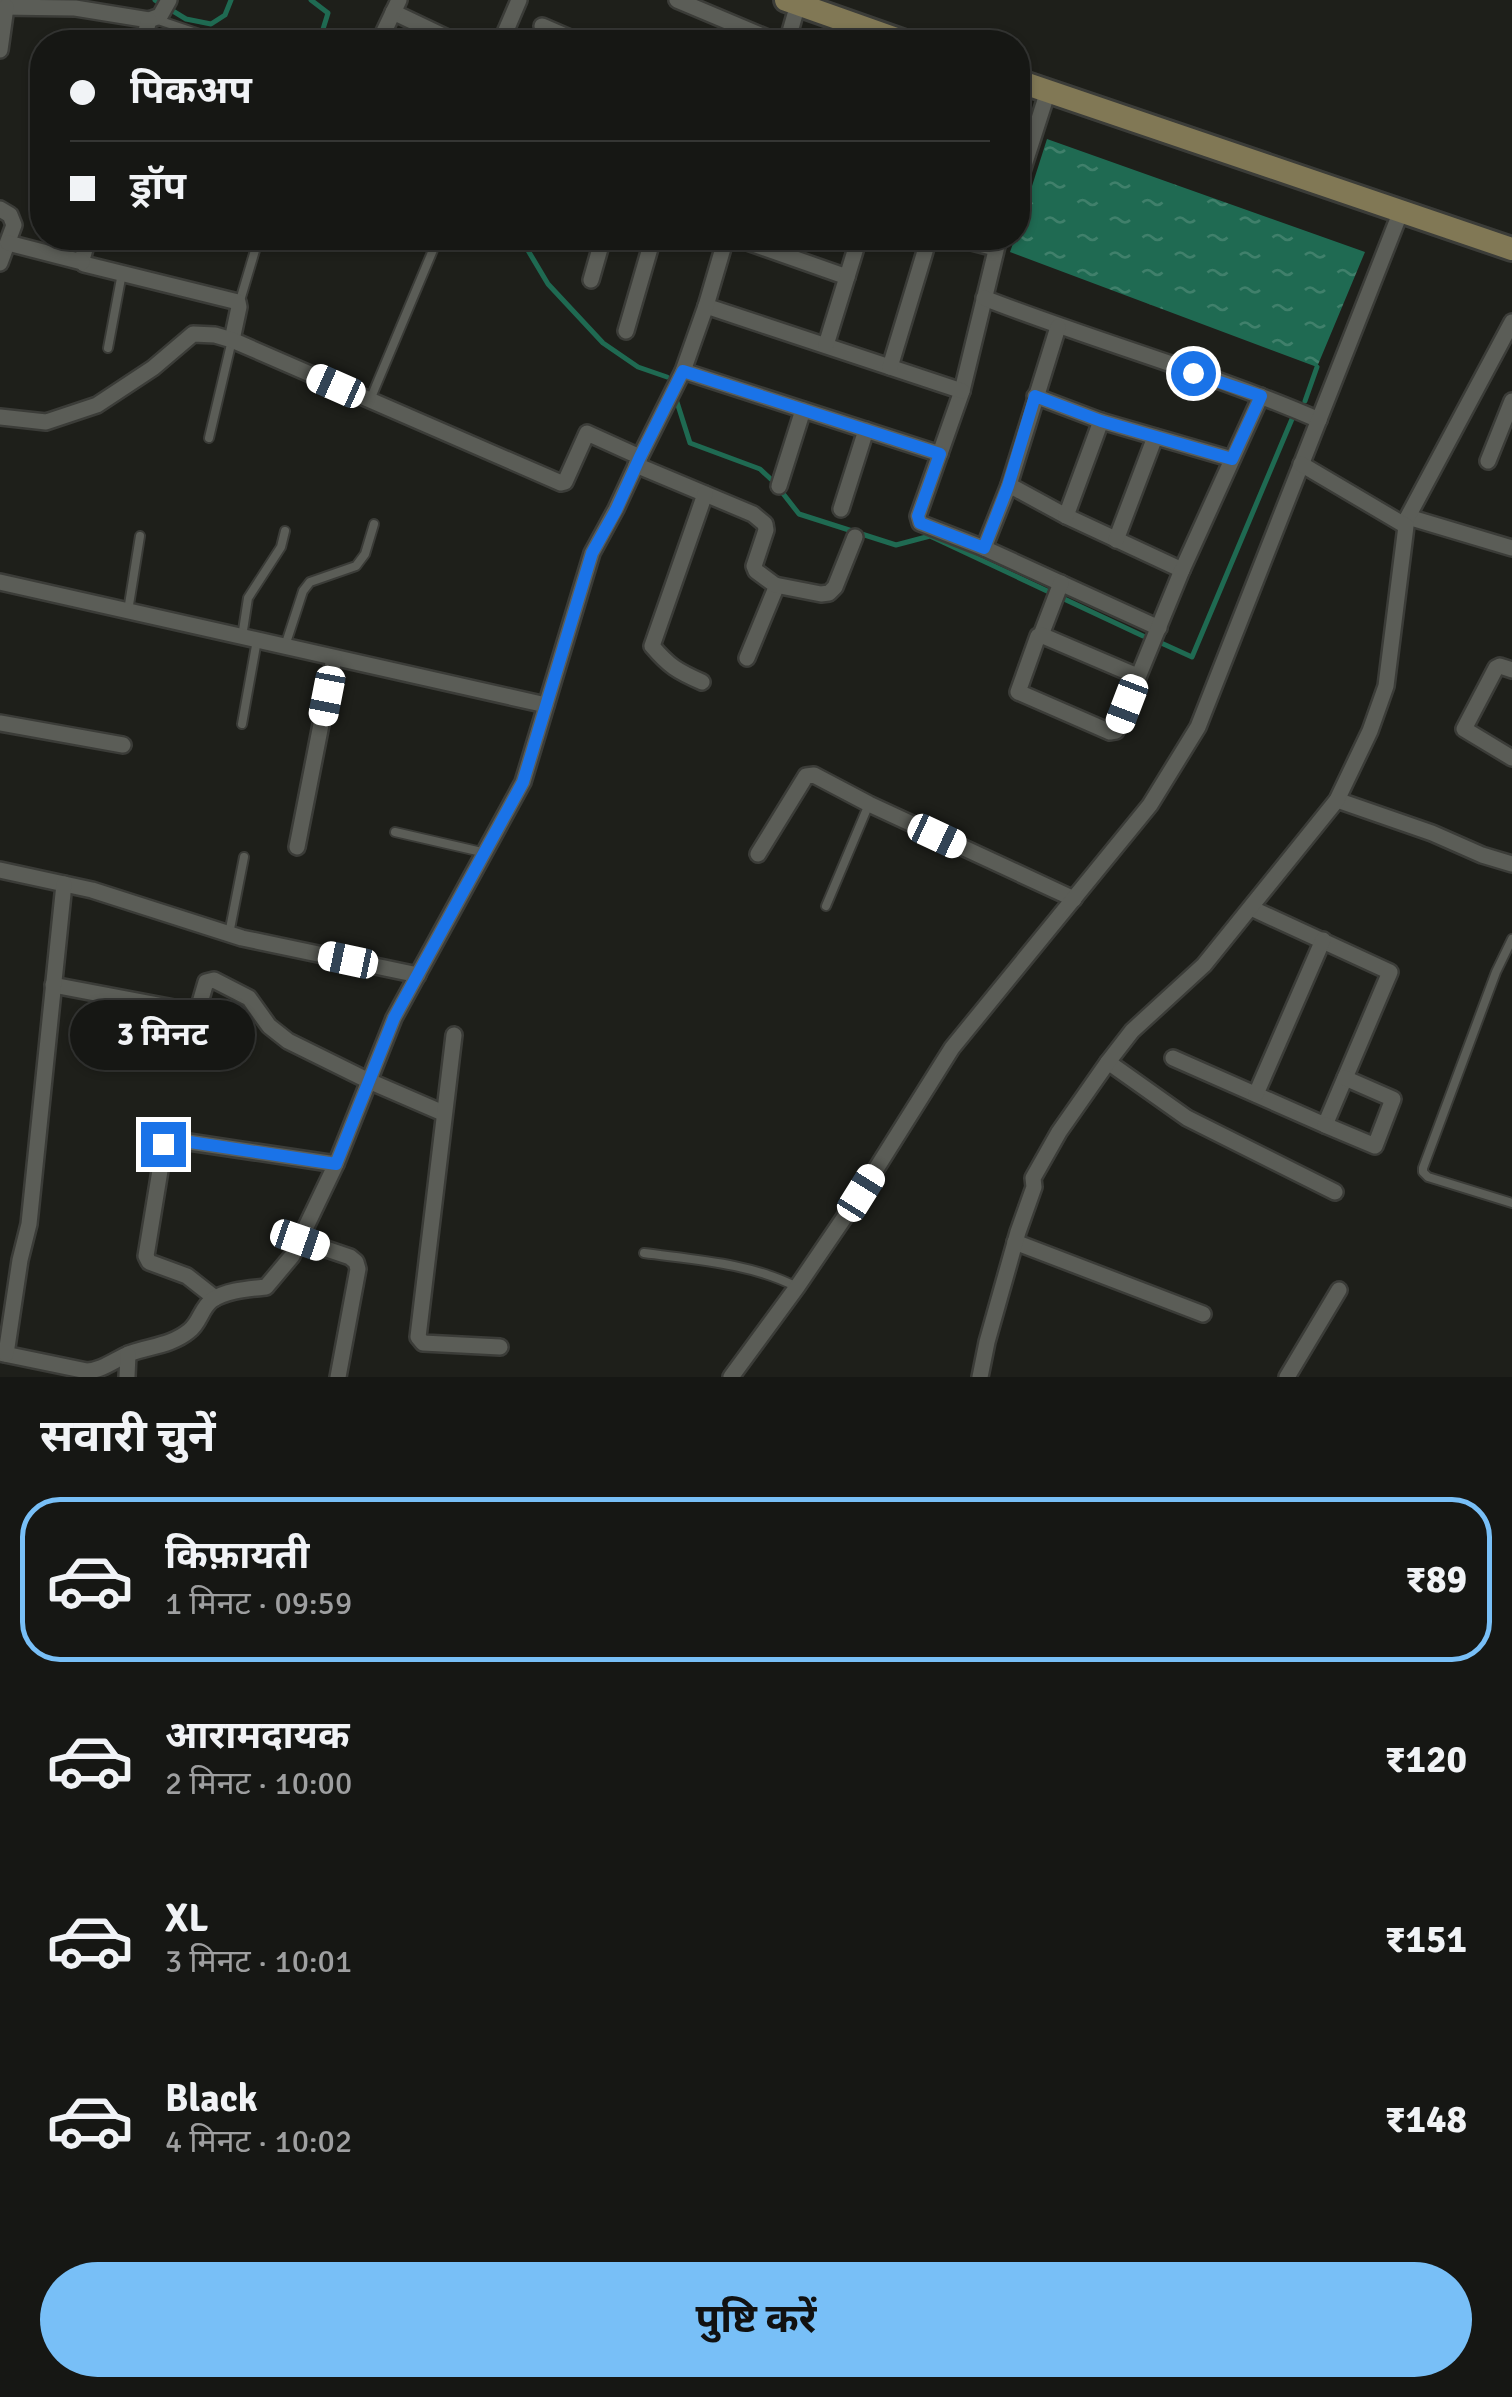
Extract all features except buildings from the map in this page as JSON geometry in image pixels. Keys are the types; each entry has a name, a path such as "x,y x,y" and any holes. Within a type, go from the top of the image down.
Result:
{"main road":[{"path":"792,2 871,30"},
{"path":"1030,84 1512,249"}],"street":[{"path":"506,30 519,0"},
{"path":"678,0 748,30"},
{"path":"789,30 792,2"},
{"path":"385,30 396,6 436,30"},
{"path":"0,50 3,7 160,12"},
{"path":"542,26 551,30"},
{"path":"1030,149 1048,91"},
{"path":"1030,129 1036,131"},
{"path":"0,209 14,219 0,263"},
{"path":"731,1377 861,1193 952,1048 1150,805 1198,727 1401,211"},
{"path":"8,243 30,249"},
{"path":"35,250 239,304 232,340"},
{"path":"82,262 85,250"},
{"path":"591,280 599,250"},
{"path":"626,331 650,250"},
{"path":"64,884 29,1224 3,1353 88,1371 128,1354 176,1341 194,1328 215,1298 266,1287 292,1256 336,1164 394,1018 523,782 592,553 683,371 722,250"},
{"path":"770,250 847,277"},
{"path":"826,345 855,250"},
{"path":"890,367 925,250"},
{"path":"995,250 962,391 918,520 984,548 1058,592 1159,628"},
{"path":"984,298 1319,420"},
{"path":"706,306 962,391"},
{"path":"980,1377 1034,1187 1033,1178 1059,1132 1132,1031 1204,965 1337,800 1370,732 1386,686 1406,520 1506,346 1512,322"},
{"path":"984,548 1008,486 1058,327"},
{"path":"0,417 46,422 97,405 153,368 193,334 215,335 561,483 565,482 587,433 753,514 765,524 766,530 754,566 775,584 828,593 835,588 855,537"},
{"path":"683,371 940,454"},
{"path":"1035,396 1101,421 1232,459"},
{"path":"1058,592 1018,688 1021,695 1116,731 1182,570 1261,396"},
{"path":"1488,462 1512,401"},
{"path":"779,486 803,410"},
{"path":"1066,516 1101,421"},
{"path":"841,509 866,430"},
{"path":"1116,540 1156,437"},
{"path":"1301,464 1406,520 1512,548"},
{"path":"1008,486 1182,570"},
{"path":"702,682 671,668 652,646 706,494"},
{"path":"0,582 546,705"},
{"path":"746,658 775,584"},
{"path":"1041,635 1138,676"},
{"path":"298,847 334,658"},
{"path":"1512,670 1496,668 1464,729 1512,758"},
{"path":"0,723 123,744"},
{"path":"758,854 806,776 814,775 1074,899"},
{"path":"1337,800 1512,864"},
{"path":"0,870 92,890 229,934 418,975"},
{"path":"1251,908 1390,972 1325,1124"},
{"path":"1256,1094 1323,940"},
{"path":"53,985 190,1011 200,1006 206,982 214,980 249,998 269,1026 288,1042 443,1113"},
{"path":"454,1035 419,1340 500,1347"},
{"path":"1173,1058 1375,1146 1393,1099 1346,1078"},
{"path":"1108,1062 1187,1118 1335,1192"},
{"path":"215,1298 186,1276 149,1262 146,1256 165,1140 336,1164"},
{"path":"300,1240 350,1257 358,1269 338,1377"},
{"path":"1016,1242 1203,1314"},
{"path":"1287,1377 1339,1290"},
{"path":"127,1377 128,1354"}],"lane":[{"path":"160,12 198,30"},
{"path":"239,304 255,250"},
{"path":"370,401 433,250"},
{"path":"108,348 122,274"},
{"path":"209,438 232,340"},
{"path":"285,646 302,590 310,582 362,562 374,524"},
{"path":"242,724 248,598 281,547 285,531"},
{"path":"128,611 140,536"},
{"path":"826,906 869,804"},
{"path":"395,832 486,853"},
{"path":"229,934 244,857"},
{"path":"1512,940 1496,972 1422,1172 1512,1203"},
{"path":"644,1253 755,1270 797,1288"}],"water":[{"path":"1047,139 1365,252 1317,367 1010,252 1030,250 1030,192"}],"waterway":[{"path":"155,0 186,19 211,24 225,15 231,0"},
{"path":"311,0 328,13 323,30"},
{"path":"528,250 548,284 603,343 638,367 667,377"},
{"path":"1305,401 1317,367"},
{"path":"676,399 690,443 760,469 774,482"},
{"path":"1159,642 1192,657 1292,419"},
{"path":"781,491 799,514 896,545 930,536 1143,636"}],"route":[{"path":"163,1144 170,1139 336,1164 394,1018 523,782 592,553 683,371 940,454 918,520 984,548 1008,486 1035,396 1101,421 1232,459 1261,396 1193,373"}]}
